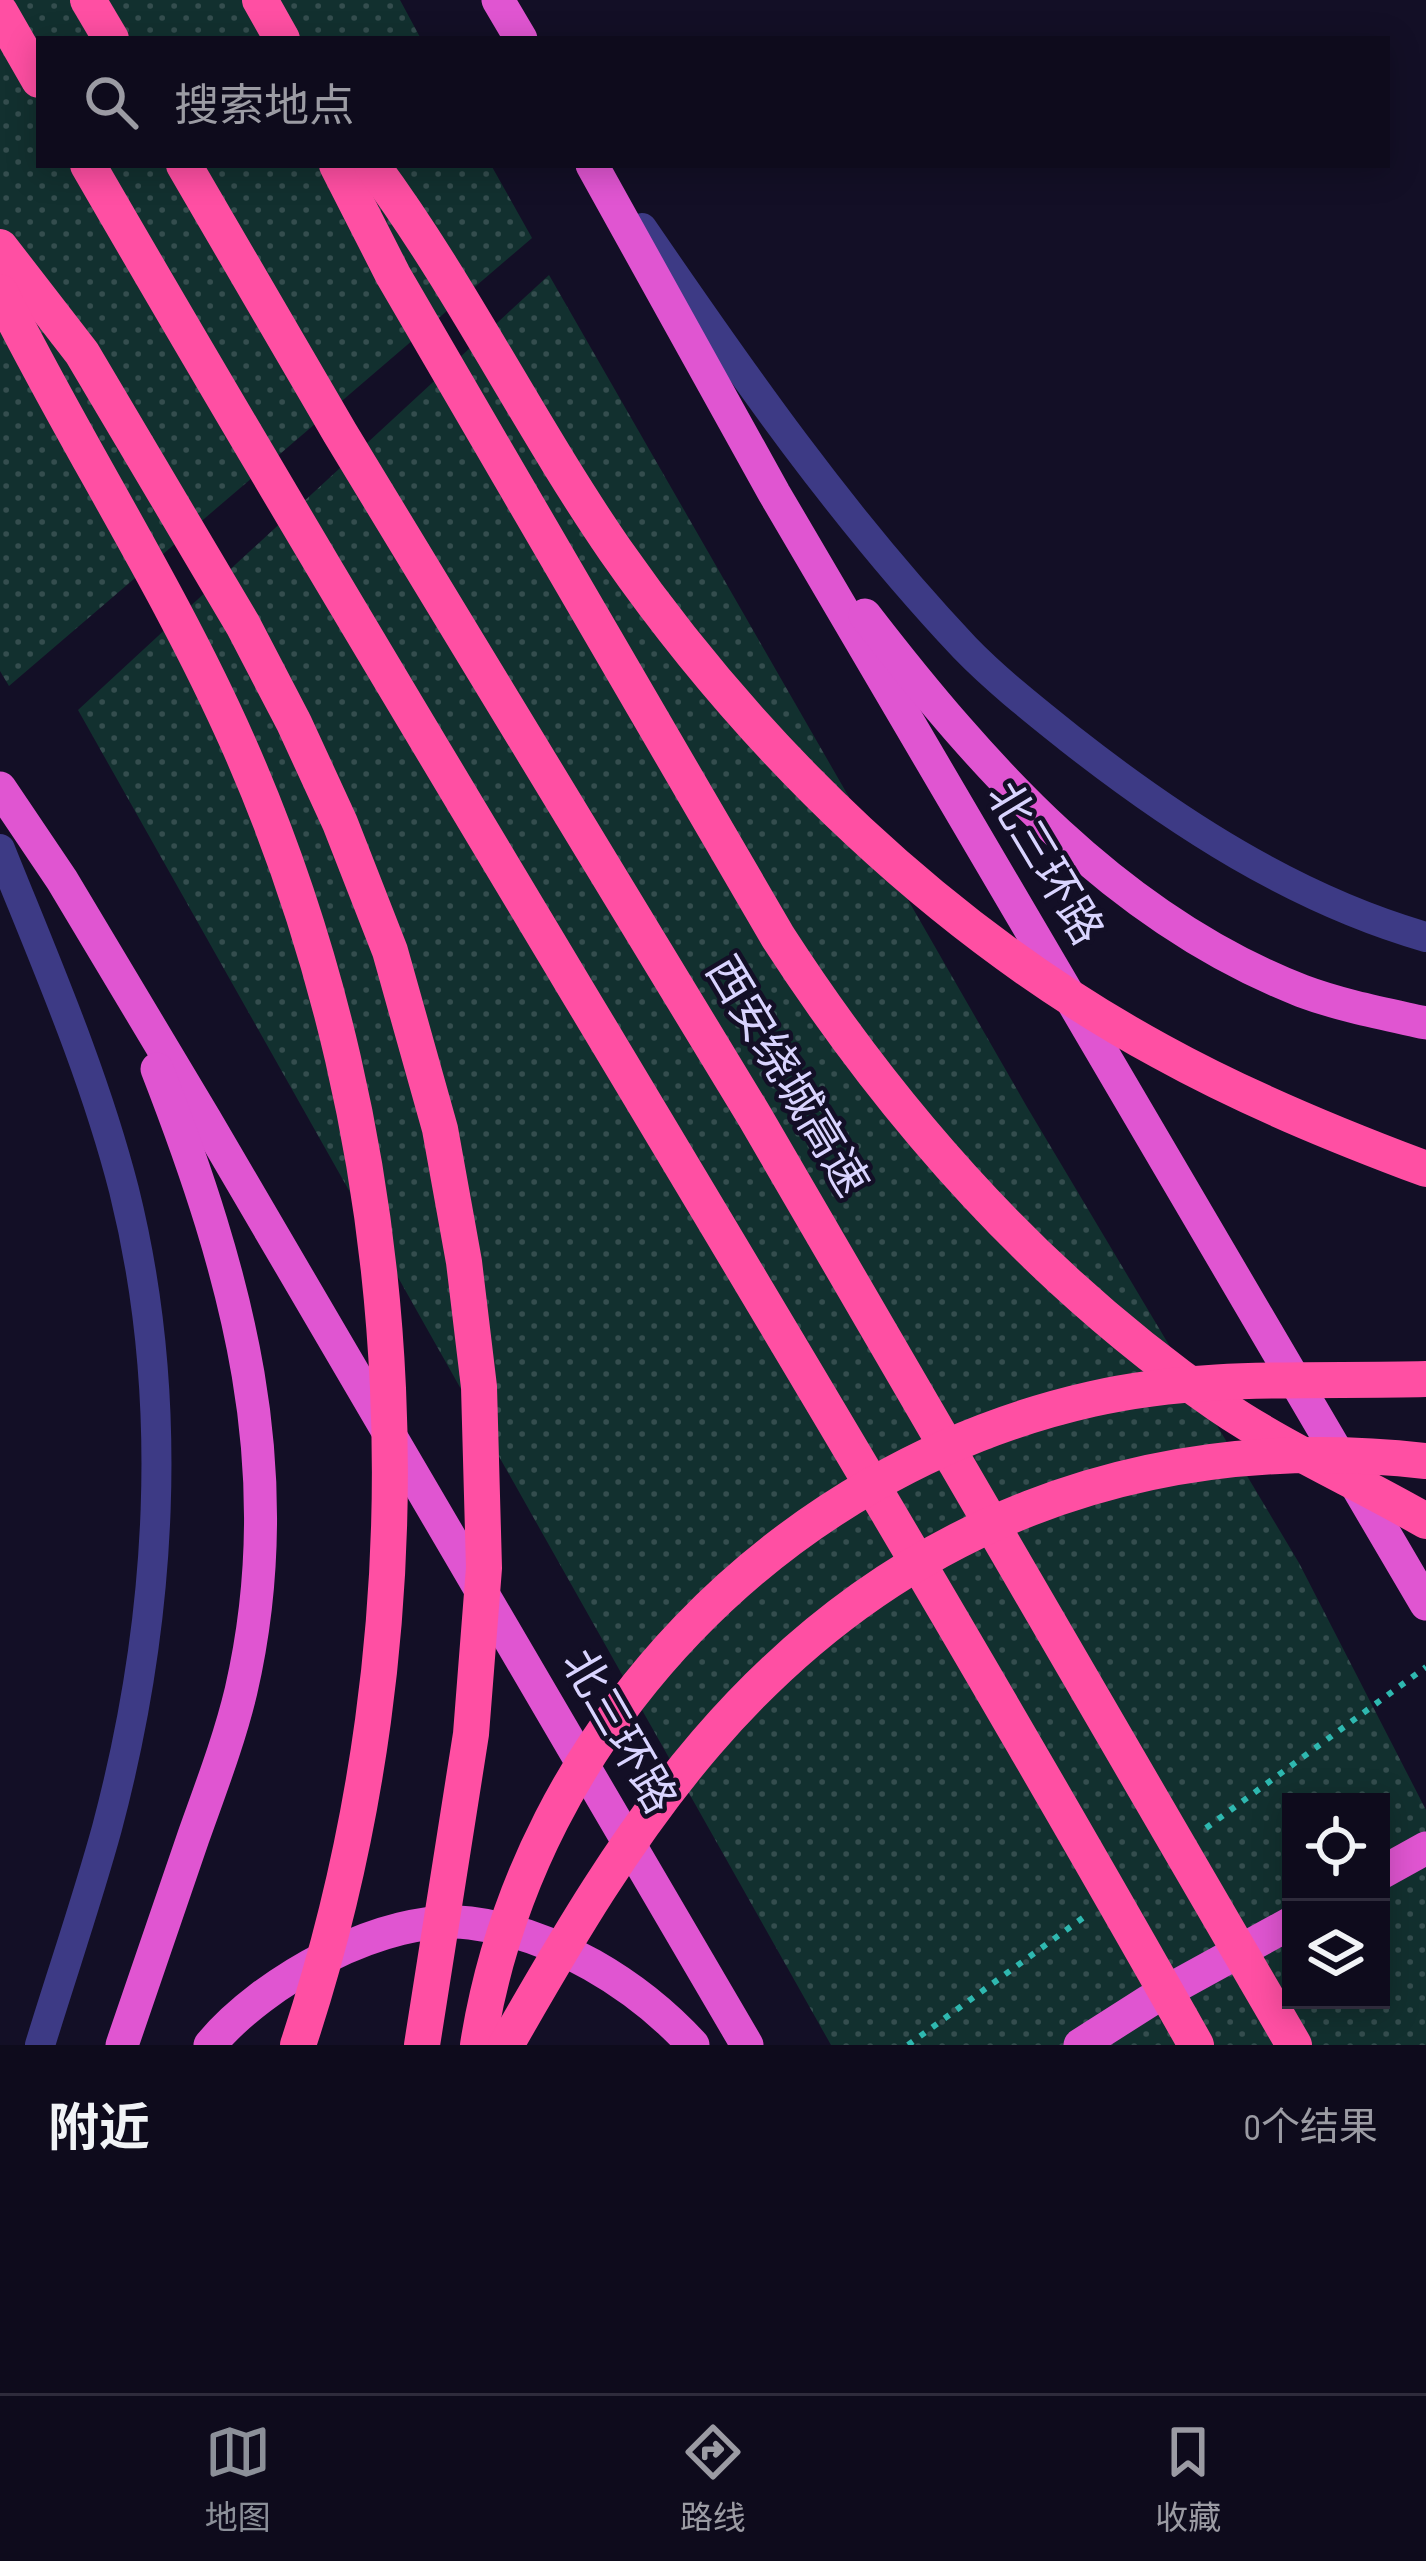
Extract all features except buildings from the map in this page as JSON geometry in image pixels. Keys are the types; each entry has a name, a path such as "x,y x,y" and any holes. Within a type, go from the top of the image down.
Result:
{"highway":[{"path":"88,0 109,36"},
{"path":"260,0 280,36"},
{"path":"498,0 519,36"},
{"path":"0,12 36,75"},
{"path":"90,168 276,490 805,1366 1196,2045"},
{"name":"西安绕城高速","path":"186,168 352,453 767,1137 1294,2045"},
{"path":"339,168 393,275 778,937 820,1003 905,1114 1015,1234 1138,1342 1276,1441 1426,1521"},
{"path":"374,168 432,253 578,492 667,621 754,728 844,815 973,927 1037,974 1156,1049 1288,1113 1426,1168"},
{"name":"北三环路","path":"598,168 774,493 1426,1604"},
{"path":"0,247 100,382 243,625 340,823 395,970 440,1129 454,1197 478,1387 484,1520 482,1617 471,1734 422,2045"},
{"path":"0,292 161,586 238,743 319,964 367,1186 390,1399 386,1607 367,1770 352,1849 298,2045"},
{"path":"774,493 959,732 1070,847 1182,928 1241,961 1302,991 1426,1024"},
{"name":"北三环路","path":"0,788 62,880 747,2045"},
{"path":"62,880 158,1070 218,1238 250,1367 260,1471 261,1568 241,1691 122,2045"},
{"path":"478,2045 493,1979 529,1870 606,1731 710,1606 839,1502 968,1436 1095,1399 1203,1382 1269,1378 1426,1379"},
{"path":"506,2045 600,1886 708,1741 796,1650 907,1568 1041,1502 1174,1465 1294,1454 1426,1461"},
{"path":"1390,1868 1426,1848"},
{"path":"209,2045 264,1991 314,1961 408,1929 465,1922 540,1943 601,1970 643,1998 694,2045"},
{"path":"1080,2045 1282,1928"}],"street":[{"path":"598,168 768,413 968,651 1117,776 1191,826 1328,902 1426,938"},
{"path":"0,849 67,1017 123,1190 140,1267 158,1438 155,1556 126,1738 107,1827 40,2045"}],"green space":[{"path":"0,0 400,0 419,36 36,36 36,168 493,168 532,238 9,686 0,671"},
{"path":"549,275 1027,1107 1299,1563 1426,1810 1426,2045 831,2045 78,710"}]}
